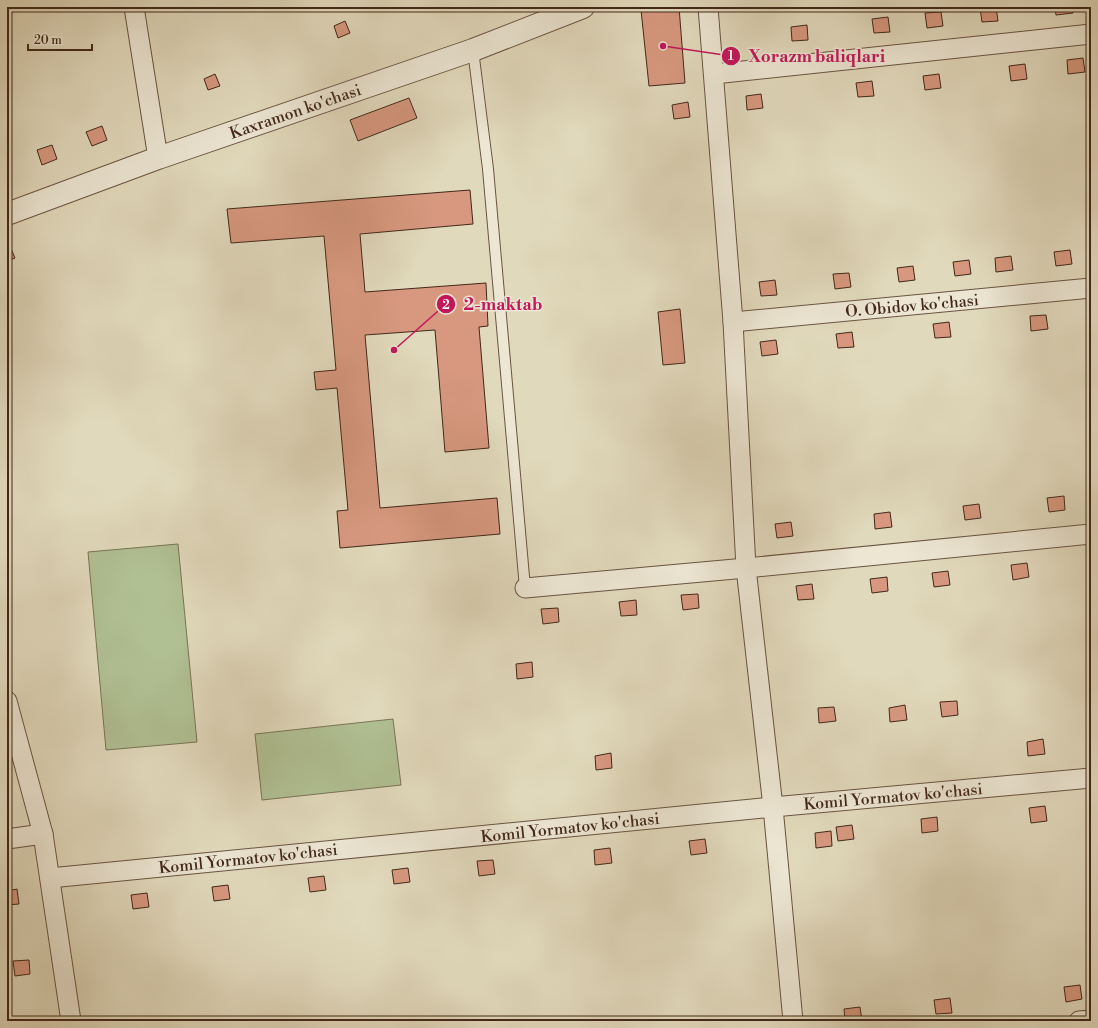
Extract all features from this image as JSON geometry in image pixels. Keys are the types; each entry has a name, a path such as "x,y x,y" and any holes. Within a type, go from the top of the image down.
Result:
{"street":[{"path":"134,7 158,158"},
{"name":"Kaxramon ko'chasi","path":"7,214 158,158 474,50 583,7"},
{"path":"708,7 733,322 746,568 773,807 793,1021"},
{"path":"714,74 1091,34"},
{"name":"O. Obidov ko'chasi","path":"733,322 1091,288"},
{"path":"526,588 1091,534"},
{"path":"7,701 43,834 71,1021"},
{"name":"Komil Yormatov ko'chasi","path":"50,878 773,807 1091,778"},
{"path":"7,839 43,834"},
{"path":"1079,1021 1091,1020"}],"lane":[{"path":"474,50 488,168 526,588"}],"green space":[{"path":"178,544 197,742 106,750 88,552"},
{"path":"393,719 401,785 262,800 255,734"}],"building":[{"path":"405,7 415,7 406,11"},
{"path":"652,7 679,7 685,83 649,86 641,10"},
{"path":"996,7 998,21 982,22 980,8"},
{"path":"1055,7 1072,7 1073,13 1056,15"},
{"path":"941,12 943,26 927,28 925,13"},
{"path":"888,17 890,32 874,33 872,19"},
{"path":"345,21 350,33 338,38 334,26"},
{"path":"807,25 808,40 792,41 791,27"},
{"path":"1083,58 1085,72 1068,74 1067,60"},
{"path":"1025,64 1027,79 1011,81 1009,66"},
{"path":"215,74 220,86 208,90 204,79"},
{"path":"939,74 941,88 925,90 923,76"},
{"path":"872,81 874,96 858,97 856,83"},
{"path":"761,94 763,108 747,110 746,96"},
{"path":"409,98 417,118 358,141 350,120"},
{"path":"688,102 690,117 674,119 672,105"},
{"path":"102,126 107,140 92,146 86,132"},
{"path":"52,145 57,159 42,165 37,150"},
{"path":"470,190 473,224 360,234 365,292 486,283 488,326 479,327 489,448 445,452 435,330 365,335 380,508 497,498 500,534 340,548 337,511 348,510 337,388 316,390 314,372 336,370 324,236 231,243 227,209"},
{"path":"9,244 15,258 7,261 7,245"},
{"path":"1070,250 1072,264 1056,266 1054,252"},
{"path":"1011,256 1013,270 996,272 995,258"},
{"path":"969,260 971,274 955,276 953,262"},
{"path":"913,266 915,280 899,282 897,268"},
{"path":"849,273 851,287 835,289 833,274"},
{"path":"775,280 777,295 761,296 759,282"},
{"path":"680,309 685,363 663,365 658,312"},
{"path":"1046,315 1048,329 1031,331 1030,316"},
{"path":"949,322 951,337 935,338 933,324"},
{"path":"852,332 854,347 838,348 836,334"},
{"path":"776,340 778,354 762,356 760,342"},
{"path":"1064,496 1065,510 1049,512 1047,498"},
{"path":"979,504 981,518 965,520 963,506"},
{"path":"890,512 892,527 875,529 874,514"},
{"path":"791,522 793,536 777,538 775,524"},
{"path":"1027,563 1029,577 1013,580 1011,565"},
{"path":"948,571 950,585 934,587 932,573"},
{"path":"887,577 888,591 872,593 870,579"},
{"path":"812,584 814,599 798,600 796,586"},
{"path":"698,594 699,608 683,610 681,595"},
{"path":"636,600 637,615 621,616 619,602"},
{"path":"558,608 559,622 543,624 541,609"},
{"path":"532,662 533,677 517,679 516,664"},
{"path":"957,701 958,715 942,717 940,702"},
{"path":"905,705 907,720 890,722 889,708"},
{"path":"834,707 836,721 819,723 818,708"},
{"path":"1043,739 1045,754 1028,756 1027,742"},
{"path":"611,753 612,768 596,770 595,756"},
{"path":"1045,806 1047,821 1031,823 1029,808"},
{"path":"937,817 938,831 922,833 921,819"},
{"path":"852,825 854,839 838,841 836,827"},
{"path":"831,831 832,846 816,848 815,833"},
{"path":"705,839 707,853 691,855 689,841"},
{"path":"610,848 612,863 595,865 594,850"},
{"path":"493,860 495,874 479,876 477,861"},
{"path":"408,868 410,882 394,884 392,870"},
{"path":"324,876 326,890 310,892 308,878"},
{"path":"228,885 230,899 214,901 212,887"},
{"path":"17,889 19,904 7,905 7,891"},
{"path":"147,893 149,907 133,909 131,895"},
{"path":"29,960 30,974 15,976 13,961"},
{"path":"1080,985 1082,999 1066,1002 1064,987"},
{"path":"950,998 952,1013 936,1014 934,1000"},
{"path":"860,1007 862,1021 845,1021 844,1009"}],"place":[{"name":"Xorazm baliqlari","path":"663,46"},
{"name":"2-maktab","path":"394,350"}]}
